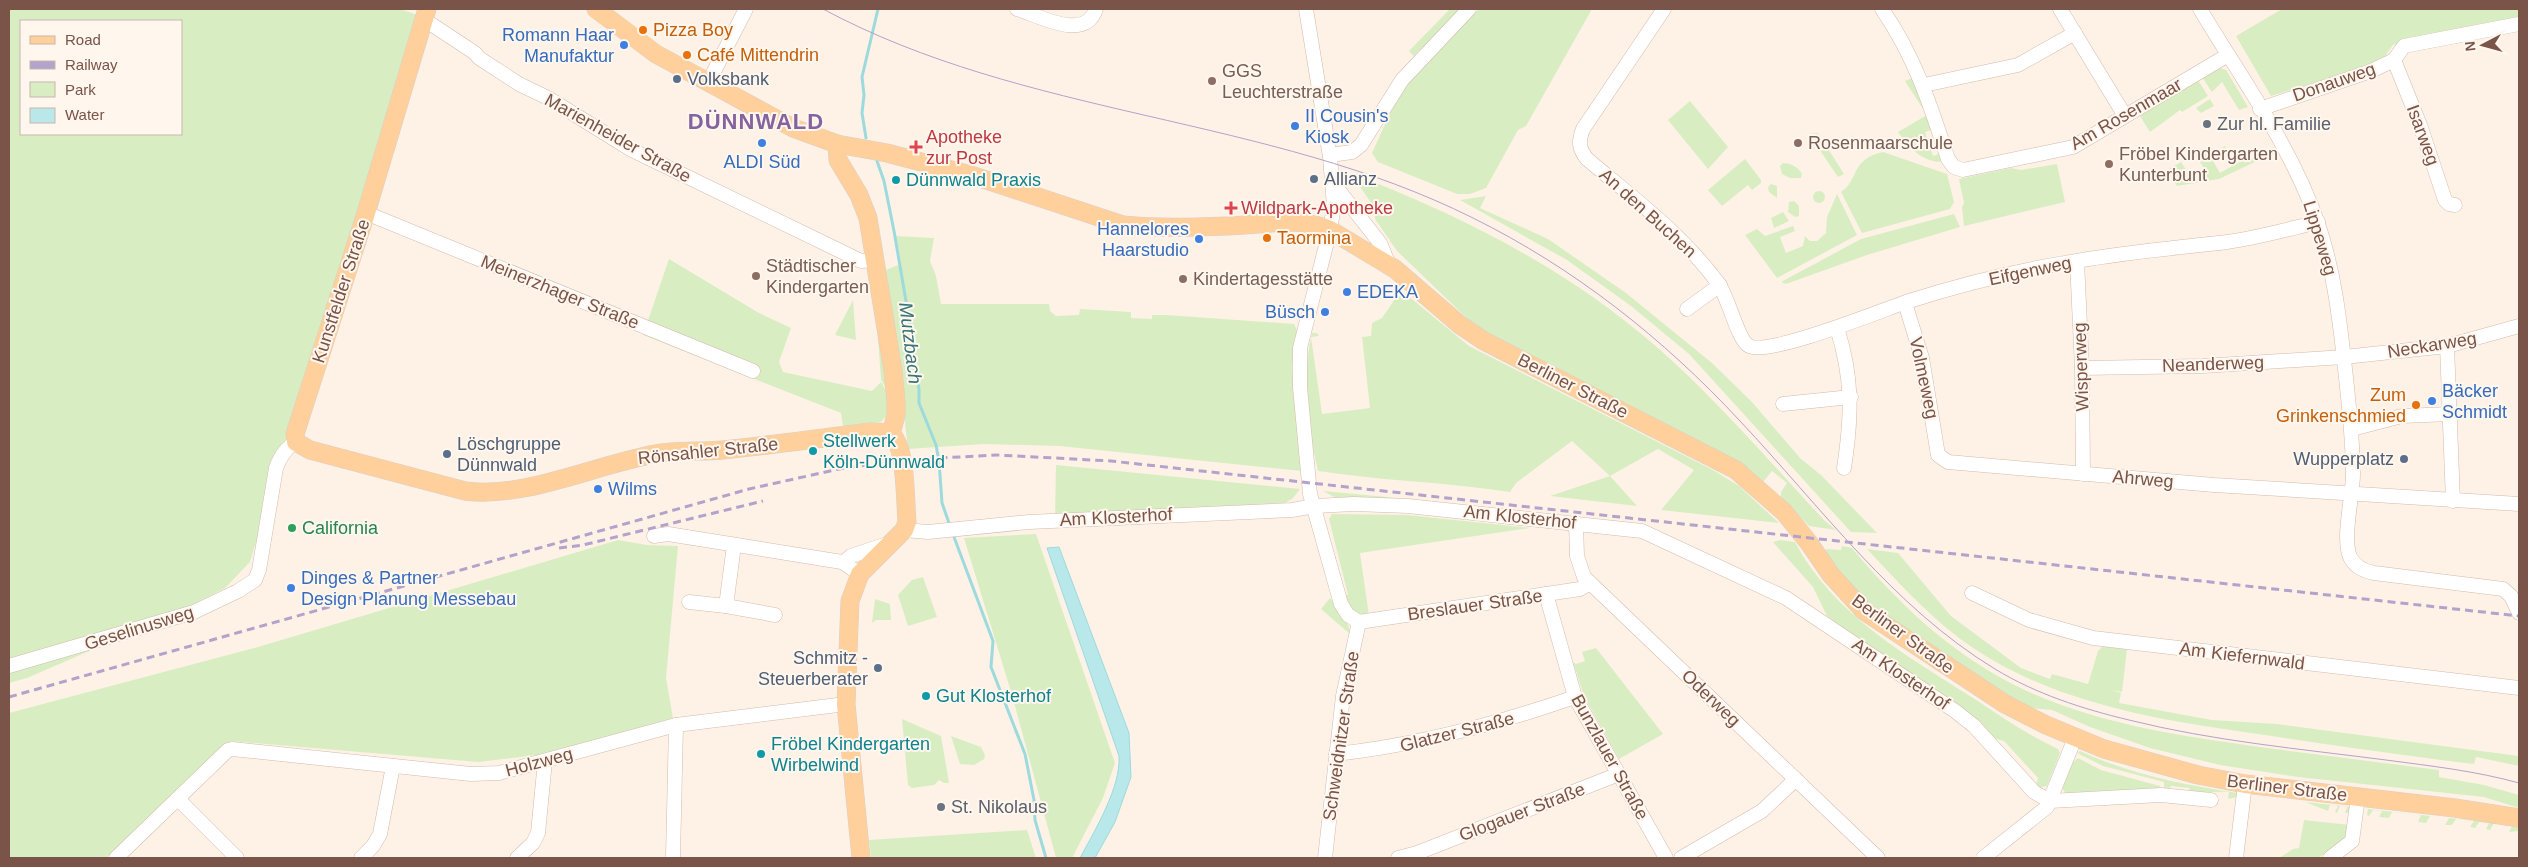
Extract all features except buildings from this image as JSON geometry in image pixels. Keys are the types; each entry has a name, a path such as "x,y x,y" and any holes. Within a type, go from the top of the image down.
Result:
{"main road":[{"name":"Berliner Straße","path":"596,9 642,45 708,83 793,128 837,144 956,171 1123,225 1151,228 1291,222 1319,226 1330,230 1389,265 1460,324 1484,341 1736,470 1784,512 1836,581 1864,611 2005,704 2075,738 2159,766 2245,784 2465,809 2519,818"},
{"name":"Kunstfelder Straße","path":"296,442 296,434 366,213 425,15"},
{"path":"837,144 838,160 859,195 868,218 876,260 895,393 896,415 890,434 897,440 902,454 907,522 899,536 860,574 850,601 846,704 861,858"},
{"name":"Rönsahler Straße","path":"296,442 310,450 465,491 490,493 517,490 628,459 658,454 732,449 871,432 890,434"}],"street":[{"path":"708,83 746,9"},
{"path":"1017,9 1072,26 1086,24 1092,18 1096,9"},
{"path":"1306,9 1330,155 1334,206 1330,230 1300,348 1300,387 1310,494 1315,506 1341,604 1348,615 1359,622"},
{"path":"1330,155 1352,152 1361,146 1402,80 1469,9"},
{"name":"An den Buchen","path":"1664,9 1583,129 1579,140 1580,151 1676,235 1700,259 1727,296 1743,340 1748,346"},
{"name":"Am Rosenmaar","path":"1882,9 1907,49 1924,85 1948,159 1954,167 1963,170 2073,146 2228,55"},
{"path":"2060,9 2125,116"},
{"name":"Lippeweg","path":"2200,9 2288,156 2318,222 2332,277 2352,429 2352,494 2348,546 2350,555 2360,568 2374,573 2494,586 2515,594"},
{"name":"Marienheider Straße","path":"425,15 431,24 519,84 548,98 603,134 655,162 861,261 876,260"},
{"name":"Donauweg","path":"2260,109 2371,71 2394,60 2404,46 2519,24"},
{"path":"1924,85 2018,65 2075,33"},
{"name":"Isarweg","path":"2394,60 2420,125 2445,200 2455,206"},
{"path":"1333,184 1380,243 1389,265"},
{"name":"Meinerzhager Straße","path":"366,213 753,371"},
{"name":"Eifgenweg","path":"1748,346 1771,345 1838,328 1905,302 1975,282 2077,261 2229,242 2318,222"},
{"name":"Wisperweg","path":"2077,261 2082,368 2083,474"},
{"path":"1687,309 1720,285"},
{"name":"Volmeweg","path":"1905,302 1922,358 1932,408 1938,455"},
{"name":"Neckarweg","path":"2344,357 2446,346 2519,326"},
{"path":"1838,328 1845,352 1851,397 1850,431 1844,468"},
{"path":"2446,346 2452,501"},
{"name":"Neanderweg","path":"2082,368 2203,366 2344,357"},
{"path":"1782,404 1851,397"},
{"path":"2352,429 2402,416 2450,414"},
{"name":"Kunstfelder Straße","path":"259,570 276,468 284,452 296,442"},
{"name":"Ahrweg","path":"1938,455 1948,462 2352,494"},
{"path":"2352,494 2519,504"},
{"name":"Am Klosterhof","path":"844,562 851,556 899,536 928,532 1029,522 1292,510 1315,506 1372,504 1408,506 1623,528 1654,536 1800,606 1955,710 1974,726 2034,792 2050,801"},
{"name":"Oderweg","path":"1576,523 1577,556 1580,569 1590,583 1877,858"},
{"path":"654,536 668,534 844,562 860,574"},
{"path":"726,606 734,545"},
{"name":"Geselinusweg","path":"9,666 194,612 238,591 255,580 259,570"},
{"name":"Breslauer Straße","path":"1359,622 1580,589 1590,583"},
{"name":"Am Kiefernwald","path":"1972,593 2029,620 2069,633 2103,640 2519,688"},
{"name":"Bunzlauer Straße","path":"1546,594 1575,697 1666,858"},
{"path":"2515,594 2519,613"},
{"path":"689,602 726,606 775,615"},
{"name":"Schweidnitzer Straße","path":"1325,858 1343,696 1359,622"},
{"name":"Glatzer Straße","path":"1336,754 1390,748 1455,733 1522,716 1575,697"},
{"name":"Holzweg","path":"178,799 228,750 471,774 499,773 676,725 846,704"},
{"path":"673,858 676,725"},
{"path":"1983,858 2042,812 2050,801 2075,738"},
{"path":"517,858 533,843 538,833 545,760"},
{"path":"361,858 373,846 380,834 393,766"},
{"name":"Glogauer Straße","path":"1398,858 1417,853 1619,774"},
{"path":"1681,858 1762,810 1796,780"},
{"path":"2236,858 2245,784"},
{"path":"2050,801 2161,795 2210,800"},
{"path":"2330,858 2352,841 2358,797"},
{"path":"116,858 178,799 237,858"}],"green space":[{"path":"9,9 400,9 418,15 250,562 225,588 170,616 27,678 9,683"},
{"path":"1450,9 1463,9 1424,49 1422,47 1414,56 1409,51"},
{"path":"1479,9 1592,9 1526,126 1518,130 1486,188 1470,194 1457,194 1378,162 1372,153 1395,102 1410,80"},
{"path":"2282,9 2519,9 2519,19 2393,45 2380,63 2271,96 2236,36"},
{"path":"2218,67 2226,70 2248,107 2239,110 2222,82 2212,92 2202,77"},
{"path":"1912,78 1934,129 1925,132 1933,156 1941,153 1944,162 1929,160 1923,157 1907,144 1898,132 1927,115 1905,81"},
{"path":"2198,80 2208,96 2182,112 2180,110 2150,132 2140,116"},
{"path":"2210,99 2214,106 2201,113 2196,108"},
{"path":"1690,101 1728,147 1708,169 1668,120"},
{"path":"1818,133 1844,174 1838,177 1809,134"},
{"path":"2211,145 2214,153 2225,146 2228,151 2213,161 2220,173 2243,160 2245,163 2256,156 2259,160 2219,179 2177,186 2167,170 2181,162 2193,181 2207,172 2195,155 2190,155"},
{"path":"1883,152 1947,174 1954,202 1950,209 1862,233 1841,192 1851,182 1856,170 1865,160 1872,155"},
{"path":"1745,159 1761,180 1761,183 1752,190 1748,185 1722,206 1708,190"},
{"path":"1783,163 1796,167 1802,174 1801,178 1790,178 1782,174 1780,166"},
{"path":"2057,164 2065,202 1964,226 1962,207 1964,203 1959,179 2011,168 2021,170"},
{"path":"1361,177 1441,211 1517,250 1590,295 1625,321 1658,348 1702,389 1824,520 1836,530 1809,526 1781,498 1781,492 1787,483 1772,471 1763,482 1750,471 1476,327 1397,251 1375,219 1374,207 1358,184"},
{"path":"1771,184 1777,186 1777,198 1769,192 1768,187"},
{"path":"1819,191 1825,197 1819,203 1813,197"},
{"path":"1837,194 1857,235 1777,278 1745,235 1757,229 1765,236 1793,226 1795,231 1780,237 1786,253 1803,246 1805,236 1810,241 1817,241 1826,233 1827,217"},
{"path":"1486,196 1480,208 1548,239 1626,293 1712,363 1752,402 1800,458 1821,475 1877,533 1851,532 1689,354 1631,306 1567,260 1460,200"},
{"path":"1794,201 1799,206 1799,216 1795,217 1788,212 1789,202"},
{"path":"1783,212 1789,221 1774,228 1771,218"},
{"path":"1954,214 1960,227 1867,255 1786,284 1781,282 1861,239"},
{"path":"896,236 934,238 930,261 936,276 941,304 1049,304 1050,311 1056,316 1079,315 1080,309 1131,312 1131,318 1152,319 1152,315 1166,315 1294,324 1297,330 1292,367 1301,471 1059,446 984,444 908,449 895,339 883,271 901,264"},
{"path":"669,259 759,313 791,328 779,362 783,372 872,391 881,382 888,394 888,414 881,422 843,427 841,413 643,335"},
{"path":"874,281 887,390 881,380"},
{"path":"1401,290 1469,346 1713,470 1739,486 1779,523 1661,510 1694,470 1658,449 1610,476 1572,441 1516,483 1510,492 1318,471 1311,437 1306,385 1311,338 1322,414 1370,408 1362,337 1371,336 1372,323 1382,318"},
{"path":"853,300 856,340 835,335"},
{"path":"1312,333 1317,333 1319,336 1311,337"},
{"path":"1056,465 1300,489 1293,498 1285,503 1055,516"},
{"path":"1610,476 1637,506 1550,496"},
{"path":"1323,491 1408,499 1340,500"},
{"path":"1332,514 1407,515 1530,528 1360,553 1369,616 1356,612 1345,595 1348,595 1329,519"},
{"path":"1036,534 1115,763 1103,798 1072,858 1056,858 1012,695 964,538"},
{"path":"618,540 647,545 678,546 666,678 673,718 546,754 478,762 231,741 106,858 9,858 9,713 258,647"},
{"path":"1780,540 1795,542 1811,568 1829,591 1872,630 1920,664 2013,724 2058,749 2060,753 2047,786 2038,788 2036,785 2038,778 2004,741 1993,738 1827,616 1813,587 1773,542"},
{"path":"1842,546 1852,548 1918,618 1956,649 1996,675 2061,705 2096,716 2167,733 2439,770 2439,777 2484,785 2519,795 2519,808 2484,797 2298,777 2220,765 2150,748 2090,727 2052,710 2030,708 1996,689 1876,610 1851,587 1826,554 1826,549 1841,550"},
{"path":"1867,549 1898,553 1951,616 2021,668 2050,679 2052,674 2088,684 2098,651 2103,646 2127,649 2122,692 2111,690 2121,693 2119,703 2212,720 2277,724 2519,756 2519,766 2476,757 2474,764 2441,760 2185,723 2106,706 2067,694 2029,679 1993,661 1959,638 1923,607"},
{"path":"923,577 937,617 908,626 898,595 912,580"},
{"path":"1330,598 1346,620 1350,634 1321,609"},
{"path":"875,599 890,604 891,620 876,620 872,623"},
{"path":"1596,648 1663,734 1619,759 1584,696 1573,662 1576,664 1585,661 1582,652"},
{"path":"902,719 941,736 949,783 939,780 934,785 912,788 908,785"},
{"path":"951,736 981,747 985,755 984,759 974,765 960,764"},
{"path":"2080,751 2138,772 2178,782 2238,793 2237,797 2228,799 2229,792 2186,794 2190,788 2171,786 2164,792 2164,782 2103,766 2077,753"},
{"path":"2078,758 2101,770 2160,786 2159,792 2066,795 2062,787 2072,763"},
{"path":"2305,802 2351,807 2345,813 2347,807 2340,806 2337,813 2335,812 2338,806 2330,805 2328,811"},
{"path":"2368,809 2430,816 2426,823 2418,822 2421,815 2392,812 2389,818 2379,817 2382,811 2373,810 2369,816 2367,815"},
{"path":"2449,818 2518,825 2519,831 2509,832 2513,825 2494,823 2490,830 2486,829 2489,823 2479,822 2475,828 2470,827 2474,821 2456,819 2452,825 2445,825"},
{"path":"2304,820 2350,825 2348,840 2318,858 2279,858 2293,849 2299,848"},
{"path":"1027,830 1036,858 871,858 869,840"}],"water":[{"path":"1059,547 1129,733 1131,777 1115,822 1095,858 1080,858 1111,795 1119,768 1119,756 1047,548"}],"waterway":[{"name":"Mutzbach","path":"866,138 862,113 864,95 862,77 878,9"},
{"name":"Mutzbach","path":"877,161 884,181 894,231 913,342 919,403 936,445 942,503 949,523"},
{"name":"Mutzbach","path":"954,537 993,641 991,667 1025,754 1034,800 1035,820 1046,858"}],"tram line":[{"path":"823,9 901,45 981,73 1064,96 1230,135 1313,157 1394,184 1473,218 1510,238 1582,282 1648,333 1711,390 1829,521 1891,586 1958,644 1995,669 2027,686 2077,706 2112,716 2193,734 2453,769 2519,783"}],"railway":[{"path":"9,697 749,489 839,469 902,460 997,455 1111,461 2519,616"},
{"path":"559,548 583,545 763,501"}],"place":[{"name":"Pizza Boy","path":"643,30"},
{"name":"Romann Haar Manufaktur","path":"624,45"},
{"name":"Café Mittendrin","path":"687,55"},
{"name":"Volksbank","path":"677,79"},
{"name":"GGS Leuchterstraße","path":"1212,81"},
{"name":"Zur hl. Familie","path":"2207,124"},
{"name":"II Cousin's Kiosk","path":"1295,126"},
{"name":"ALDI Süd","path":"762,143"},
{"name":"Rosenmaarschule","path":"1798,143"},
{"name":"Apotheke zur Post","path":"916,147"},
{"name":"Fröbel Kindergarten Kunterbunt","path":"2109,164"},
{"name":"Allianz","path":"1314,179"},
{"name":"Dünnwald Praxis","path":"896,180"},
{"name":"Wildpark-Apotheke","path":"1231,208"},
{"name":"Taormina","path":"1267,238"},
{"name":"Hannelores Haarstudio","path":"1199,239"},
{"name":"Städtischer Kindergarten","path":"756,276"},
{"name":"Kindertagesstätte","path":"1183,279"},
{"name":"EDEKA","path":"1347,292"},
{"name":"Büsch","path":"1325,312"},
{"name":"Bäcker Schmidt","path":"2432,401"},
{"name":"Zum Grinkenschmied","path":"2416,405"},
{"name":"Stellwerk Köln-Dünnwald","path":"813,451"},
{"name":"Löschgruppe Dünnwald","path":"447,454"},
{"name":"Wupperplatz","path":"2404,459"},
{"name":"Wilms","path":"598,489"},
{"name":"California","path":"292,528"},
{"name":"Dinges & Partner Design Planung Messebau","path":"291,588"},
{"name":"Schmitz - Steuerberater","path":"878,668"},
{"name":"Gut Klosterhof","path":"926,696"},
{"name":"Fröbel Kindergarten Wirbelwind","path":"761,754"},
{"name":"St. Nikolaus","path":"941,807"}],"district":[{"name":"DÜNNWALD","path":"756,121"}]}
